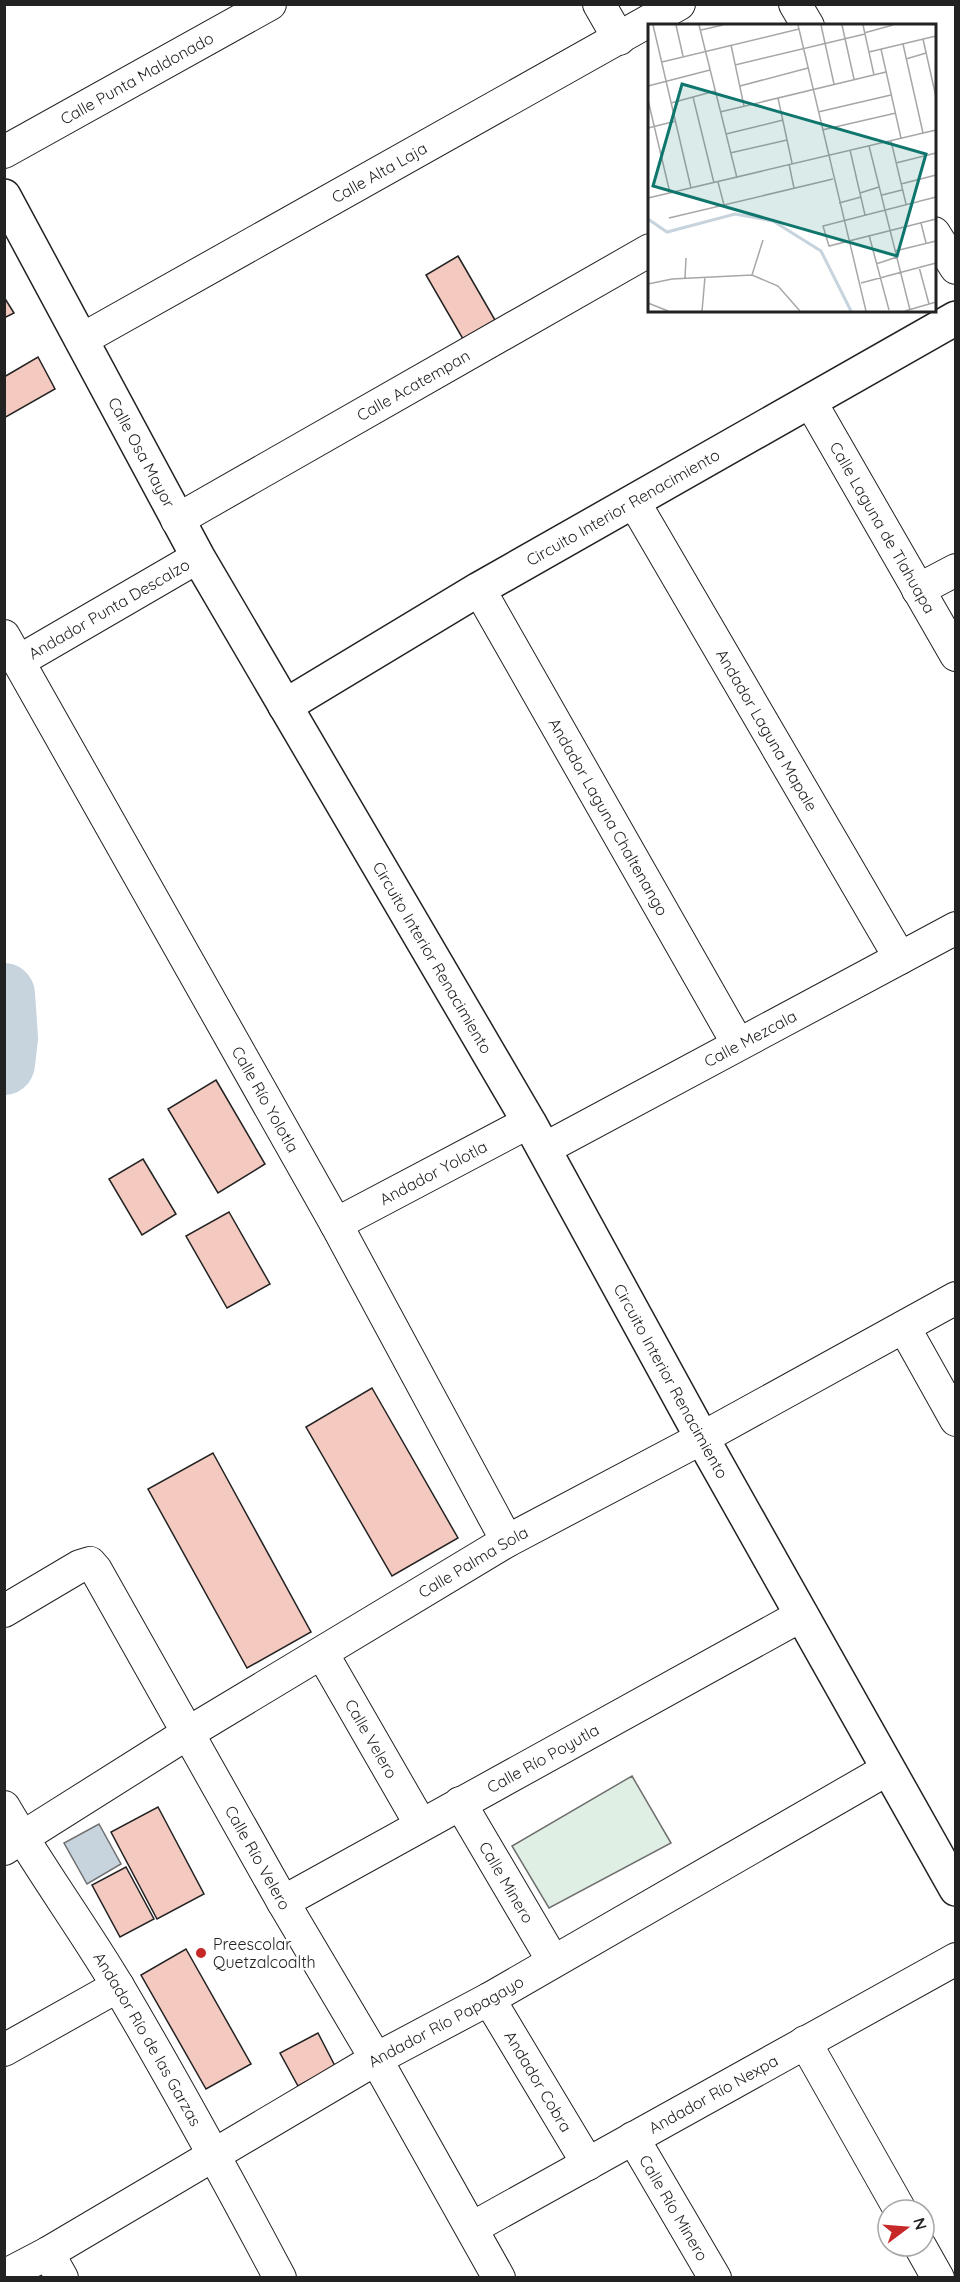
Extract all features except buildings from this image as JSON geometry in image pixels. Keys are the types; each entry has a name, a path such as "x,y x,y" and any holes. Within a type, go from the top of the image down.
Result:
{"main road":[{"name":"Calle Osa Mayor","path":"4,196 177,520 285,706"},
{"name":"Circuito Interior Renacimiento","path":"956,318 479,589 285,706 537,1136 702,1438 956,1889"}],"street":[{"name":"Calle Punta Maldonado","path":"4,152 270,4"},
{"path":"599,4 619,39"},
{"name":"Calle Alta Laja","path":"81,340 679,4"},
{"path":"795,4 807,24"},
{"path":"936,236 956,268"},
{"name":"Calle Acatempan","path":"177,520 648,251"},
{"name":"Calle Laguna de Tlahuapa","path":"810,401 956,655"},
{"name":"Andador Laguna Mapale","path":"634,502 900,958"},
{"name":"Andador Punta Descalzo","path":"12,648 198,557"},
{"path":"918,590 956,570"},
{"name":"Andador Laguna Chaltenango","path":"479,589 738,1044"},
{"name":"Calle Río Yolotla","path":"12,648 336,1224 507,1541"},
{"name":"Calle Mezcala","path":"537,1136 738,1044 956,928"},
{"name":"Andador Yolotla","path":"336,1224 537,1136"},
{"name":"Calle Palma Sola","path":"13,1843 188,1733 507,1541 702,1438 956,1298"},
{"path":"904,1328 956,1420"},
{"name":"Calle Río Velero","path":"4,1611 80,1566 90,1563 499,2277"},
{"name":"Calle Río Poyutla","path":"283,1902 802,1615"},
{"name":"Calle Velero","path":"322,1653 421,1825"},
{"name":"Andador Río Papagayo","path":"4,2276 55,2265 213,2154 376,2059 489,1999 888,1769"},
{"name":"Calle Minero","path":"460,1803 553,1961"},
{"name":"Andador Río de las Garzas","path":"4,1807 13,1843 118,1986 280,2277"},
{"name":"Andador Río Nexpa","path":"472,2228 956,1959"},
{"path":"4,2050 118,1986"},
{"name":"Andador Cobra","path":"489,1999 588,2164"},
{"path":"806,2042 893,2198"},
{"name":"Calle Río Minero","path":"633,2138 715,2277"},
{"path":"927,2258 938,2277"}],"green space":[{"path":"632,1776 671,1843 549,1908 512,1846"}],"shaded area":[{"path":"99,1824 121,1864 87,1884 64,1843"}],"waterway":[{"path":"4,994 7,1038 4,1064"}],"place":[{"name":"Preescolar Quetzalcoalth","path":"201,1953"}]}
